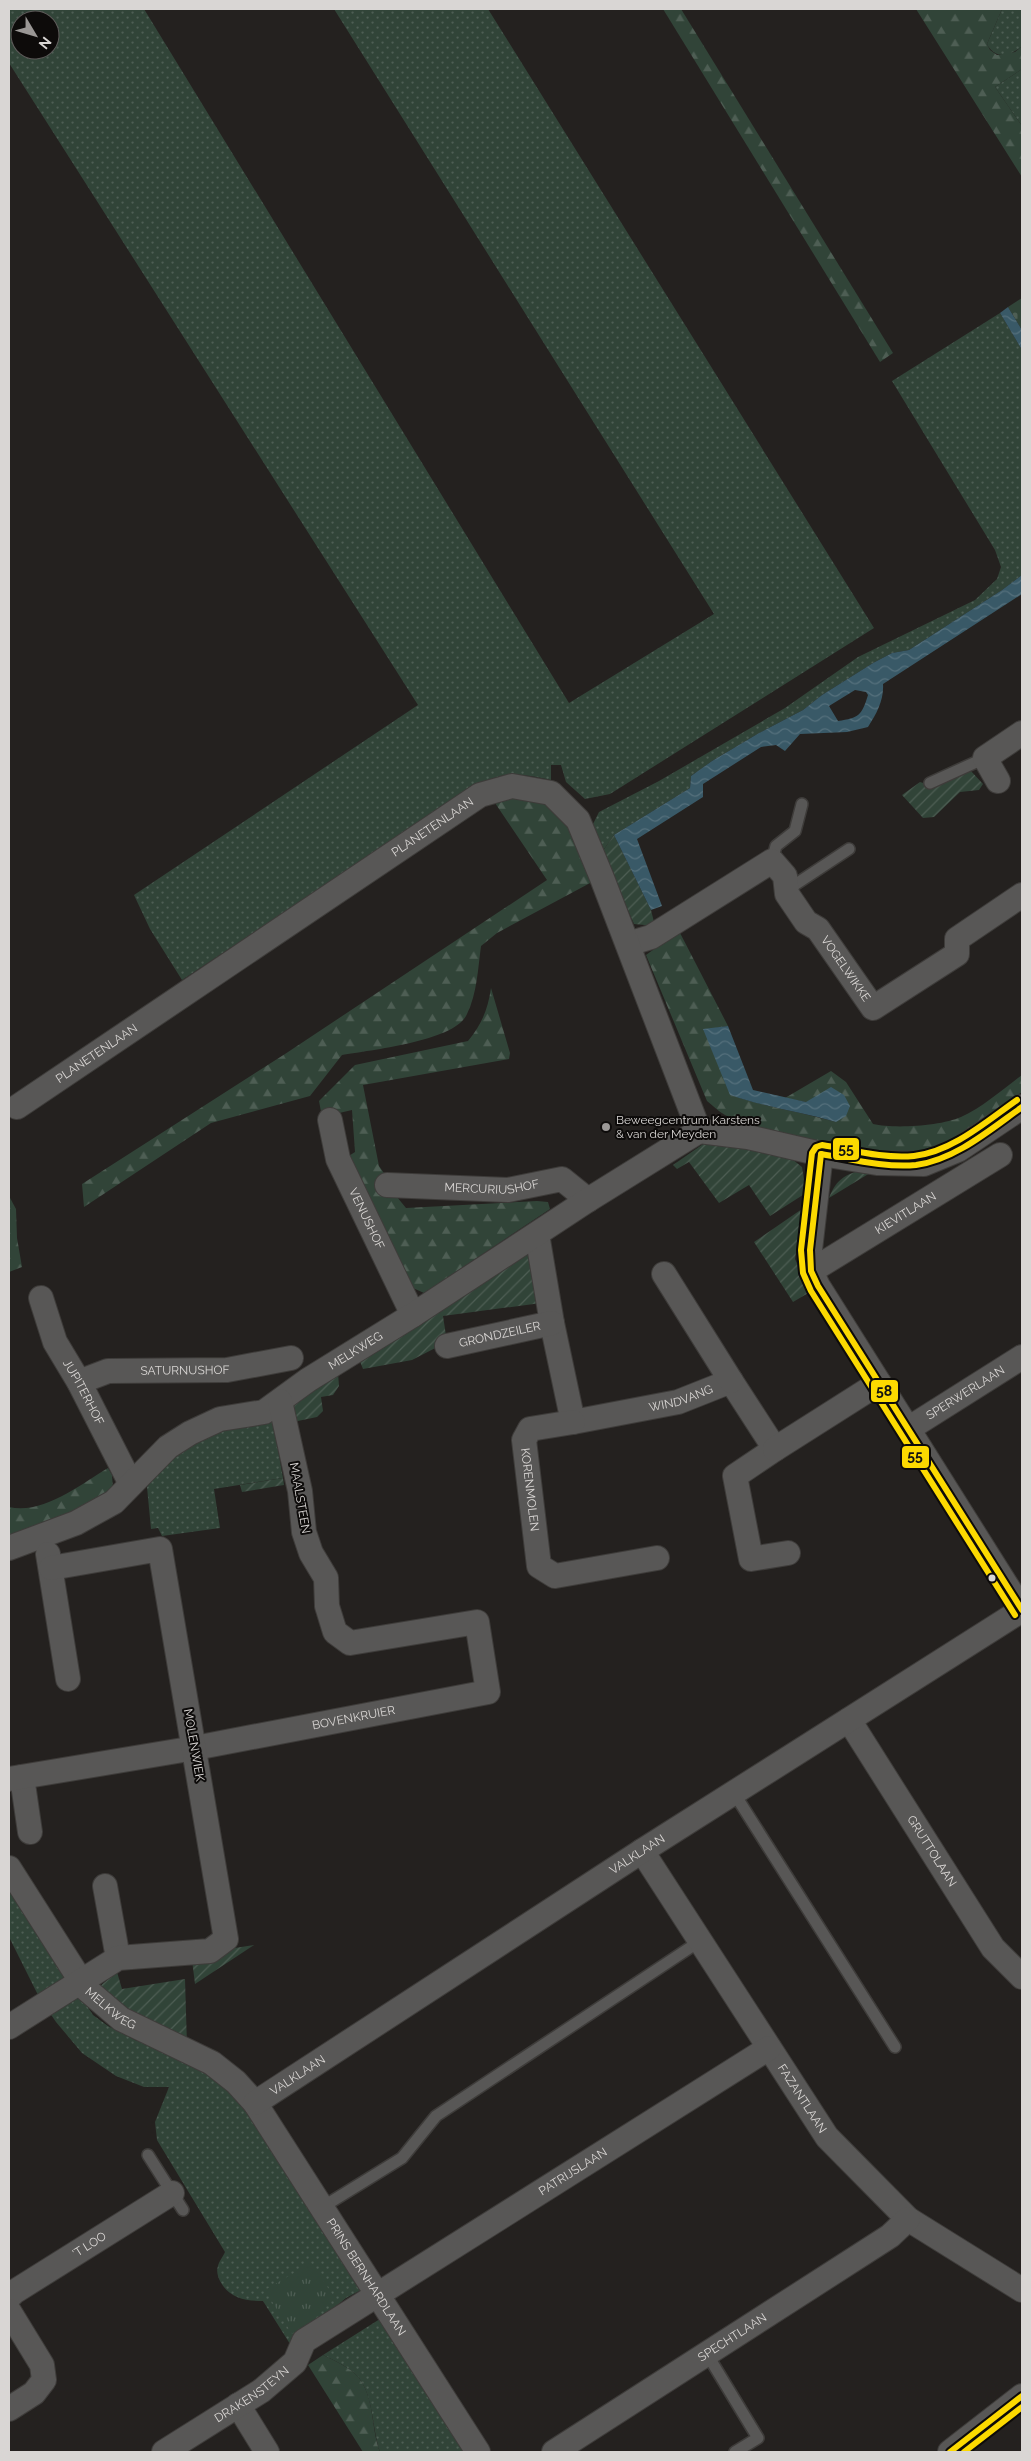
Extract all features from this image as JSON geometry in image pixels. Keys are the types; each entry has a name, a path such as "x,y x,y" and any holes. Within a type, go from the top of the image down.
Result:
{"street":[{"path":"998,781 985,758 1022,733"},
{"name":"PLANETENLAAN","path":"17,1107 480,795 512,786 551,793 578,820 628,944 699,1131"},
{"path":"628,944 651,937 772,861"},
{"name":"VOGELWIKKE","path":"772,861 785,876 786,894 806,922 818,929 873,1008 957,954 957,939 1022,895"},
{"path":"699,1131 748,1137 821,1154 877,1163 924,1164 958,1150 1022,1107"},
{"name":"VENUSHOF","path":"330,1120 338,1159 413,1315"},
{"name":"MELKWEG","path":"9,1548 76,1523 114,1502 168,1446 190,1433 220,1419 264,1412 308,1380 413,1315 588,1200 699,1131"},
{"path":"821,1154 810,1250 811,1271 818,1286 1022,1610"},
{"name":"KIEVITLAAN","path":"811,1271 1000,1154"},
{"name":"MERCURIUSHOF","path":"387,1185 508,1190 562,1178 588,1200"},
{"path":"537,1234 552,1323 573,1422"},
{"path":"664,1274 731,1382 775,1448"},
{"name":"JUPITERHOF","path":"41,1298 56,1342 79,1382 131,1484"},
{"name":"GRONDZEILER","path":"447,1346 552,1323"},
{"name":"SPERWERLAAN","path":"908,1429 1022,1357"},
{"name":"SATURNUSHOF","path":"79,1382 108,1371 228,1370 291,1358"},
{"name":"WINDVANG","path":"573,1422 678,1402 731,1382"},
{"path":"788,1553 751,1559 735,1476 775,1448 880,1384"},
{"name":"MAALSTEEN","path":"280,1401 300,1491 304,1532 311,1553 326,1578 327,1606 335,1632 350,1643"},
{"name":"KORENMOLEN","path":"573,1422 530,1429 524,1440 540,1566 555,1576 656,1558"},
{"path":"45,1536 68,1679"},
{"name":"MOLENWIEK","path":"9,2027 118,1958 210,1951 226,1939 160,1549 51,1568"},
{"name":"VALKLAAN","path":"255,2103 642,1851 1022,1610"},
{"name":"BOVENKRUIER","path":"30,1832 15,1778 195,1748 488,1692 477,1622 350,1643"},
{"name":"GRUTTOLAAN","path":"849,1720 993,1948 1022,1977"},
{"name":"FAZANTLAAN","path":"642,1851 826,2137 908,2218 1022,2290"},
{"name":"MELKWEG","path":"9,1868 86,1989 121,2019 212,2062 236,2082 255,2103"},
{"path":"105,1886 118,1958"},
{"name":"PATRIJSLAAN","path":"377,2295 768,2048"},
{"name":"PRINS BERNHARDLAAN","path":"255,2103 478,2452"},
{"name":"'T LOO","path":"9,2297 14,2292 178,2201"},
{"name":"SPECHTLAAN","path":"554,2452 890,2236 908,2218"},
{"name":"DRAKENSTEYN","path":"164,2452 261,2391 295,2362 304,2341 377,2295"},
{"path":"9,2311 42,2365 44,2380 34,2393 9,2409"},
{"path":"965,2448 1022,2396"},
{"path":"238,2405 267,2452"}],"lane":[{"path":"930,783 985,758"},
{"path":"772,861 776,846 795,831 802,804"},
{"path":"787,890 849,849"},
{"path":"734,1793 895,2047"},
{"path":"321,2208 402,2158 436,2116 700,1941"},
{"name":"'T LOO","path":"148,2155 178,2201"},
{"path":"707,2354 758,2438 735,2452"}],"green space":[{"path":"9,9 144,9 569,703 714,614 334,9 488,9 874,628 610,794 585,799 566,782 561,765 551,765 551,780 510,775 483,782 182,980 150,929 134,895 418,705 9,63"},
{"path":"663,9 681,9 893,353 880,362"},
{"path":"916,9 1002,9 987,44 990,50 997,55 1015,52 1022,46 1022,69 995,87 1022,126 1022,177"},
{"path":"1002,9 1022,9 1022,46 1013,52 1003,55 994,52 987,44"},
{"path":"1022,69 1022,126 995,87"},
{"path":"1022,298 1022,330 1008,307"},
{"path":"1000,313 1022,350 1022,575 909,650 892,653 873,663 822,695 803,710 712,761 691,776 690,788 614,835 602,852 592,826 599,812 659,781 785,708 858,657 975,600 997,579 1001,567 995,550 892,381"},
{"path":"970,770 983,784 979,790 960,792 934,817 923,818 902,795 920,782 933,786"},
{"path":"524,798 549,806 565,818 592,882 497,933 481,946 473,998 467,1014 460,1023 430,1038 342,1055 310,1096 211,1123 84,1207 82,1184 285,1054 547,880 495,803 500,800"},
{"path":"614,835 651,910 655,926 634,924 602,852"},
{"path":"679,931 728,1026 704,1030 731,1095 836,1122 806,1102 785,1098 831,1071 846,1082 873,1124 905,1126 942,1123 961,1117 985,1103 1022,1075 1022,1092 954,1138 932,1149 915,1152 861,1149 828,1143 766,1129 725,1115 707,1101 646,955"},
{"path":"491,988 510,1053 509,1059 363,1085 379,1166 388,1179 398,1184 397,1197 406,1208 537,1201 548,1202 550,1209 424,1293 413,1288 344,1159 355,1152 352,1110 322,1117 319,1101 355,1065 468,1041 484,1016"},
{"path":"706,1142 787,1155 802,1167 806,1193 770,1216 749,1185 719,1203 689,1162 677,1169 673,1165"},
{"path":"858,1171 870,1173 829,1198 840,1180"},
{"path":"9,1196 16,1209 17,1238 22,1267 9,1272"},
{"path":"802,1209 795,1259 810,1292 793,1302 754,1242"},
{"path":"527,1254 534,1259 541,1303 443,1316 447,1342 412,1360 363,1369 359,1359"},
{"path":"338,1373 339,1386 333,1395 321,1397 323,1411 317,1417 293,1422 294,1402"},
{"path":"276,1417 276,1438 283,1478 214,1489 220,1528 162,1536 158,1528 151,1529 147,1487 174,1458 189,1447 220,1432"},
{"path":"108,1468 112,1475 113,1489 75,1514 9,1540 9,1507 35,1507 48,1502 74,1489"},
{"path":"283,1478 284,1485 242,1492 240,1485"},
{"path":"9,1887 93,2015 108,2026 135,2040 182,2058 236,2091 363,2289 346,2298 290,2344 263,2301 250,2300 233,2295 220,2281 217,2268 225,2252 157,2140 155,2122 169,2087 144,2087 116,2076 82,2053 56,2022 39,1997 9,1937"},
{"path":"254,1945 195,1984 192,1960 222,1950"},
{"path":"117,1972 122,1989 185,1979 187,2045 110,2002 100,1986"},
{"path":"311,2263 335,2298 292,2334 265,2290"},
{"path":"383,2317 471,2452 380,2452 370,2404 364,2386 351,2371 323,2355"},
{"path":"323,2355 351,2371 364,2386 368,2395 380,2452 363,2452 308,2365"}],"water":[{"path":"1008,307 1022,330 1022,350 1000,313"},
{"path":"1022,575 1022,594 883,684 879,706 868,727 847,732 800,734 785,751 776,745 761,747 703,784 703,797 637,839 662,906 651,910 614,835 690,788 691,776 712,761 803,710 822,695 873,663 892,653 909,650","holes":["855,690 866,692 868,695 866,702 859,714 855,717 838,721 829,706"]},
{"path":"728,1026 753,1090 806,1102 831,1087 844,1095 850,1106 846,1116 836,1122 730,1095 703,1029"}],"transit line":[{"name":"55","path":"1015,1615 811,1291 803,1273 801,1250 812,1153 816,1147 822,1145 868,1154 903,1157 928,1153 942,1149 969,1134 1017,1100"},
{"name":"58","path":"821,1154 904,1166 930,1162 959,1150 1022,1107"},
{"name":"58","path":"821,1154 810,1250 811,1271 818,1286 1022,1610"},
{"name":"58","path":"950,2452 1022,2396"},
{"name":"55","path":"964,2452 1022,2407"}],"place":[{"name":"Beweegcentrum Karstens & van der Meyden","path":"606,1127"}]}
